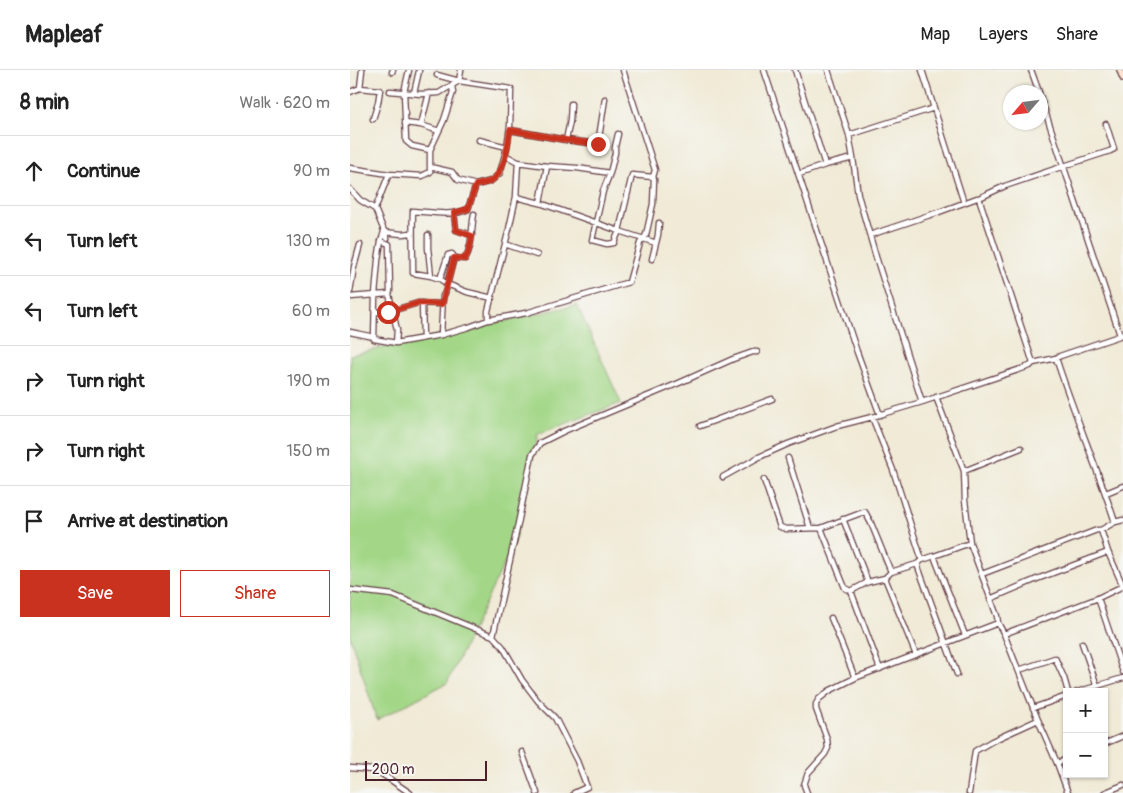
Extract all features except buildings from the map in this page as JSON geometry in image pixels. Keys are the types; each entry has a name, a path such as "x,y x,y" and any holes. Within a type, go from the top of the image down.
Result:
{"street":[{"path":"360,88 362,70"},
{"path":"410,70 404,92 406,141 412,146 430,150"},
{"path":"414,93 419,70"},
{"path":"390,91 439,93 459,81 461,70"},
{"path":"350,332 396,343 440,335 488,320 526,313 628,282 640,244 646,235 653,204 653,177 655,170 623,70"},
{"path":"764,70 880,414"},
{"path":"795,70 825,165"},
{"path":"828,70 849,135 858,195 922,402"},
{"path":"922,70 964,203"},
{"path":"1031,70 1036,85"},
{"path":"1120,70 1123,78"},
{"path":"430,167 452,172 458,180 476,185 491,181 500,173 508,147 510,130 511,89 459,81 437,75"},
{"path":"350,168 389,174 422,176 430,172 430,150 444,120 453,92 452,86"},
{"path":"350,92 360,88 380,90 373,119"},
{"path":"421,125 429,94"},
{"path":"510,130 598,144 605,99"},
{"path":"566,140 571,104"},
{"path":"849,135 934,108"},
{"path":"723,477 788,444 837,426 922,402 1030,366 1033,363 1056,358 1122,335 1048,119"},
{"path":"405,123 421,125 439,131"},
{"path":"870,235 979,198 1005,186 1110,152 1114,148 1106,124"},
{"path":"618,134 615,153 603,192 592,240 612,244 616,240 632,175 653,177"},
{"path":"479,140 508,147"},
{"path":"505,155 518,162 610,173"},
{"path":"799,174 853,158"},
{"path":"488,320 488,311 516,197 518,162"},
{"path":"540,203 547,166"},
{"path":"375,209 389,174"},
{"path":"476,185 468,209 454,213 413,211 413,273 440,279 467,292 492,298"},
{"path":"350,189 360,200 375,209 387,238"},
{"path":"516,197 540,203 656,243"},
{"path":"979,198 1033,363"},
{"path":"454,213 456,230 472,236"},
{"path":"440,279 448,255 452,254 454,258 465,259 467,256 472,236 474,214"},
{"path":"652,259 660,222"},
{"path":"384,232 412,233"},
{"path":"374,337 378,260 384,232"},
{"path":"428,234 430,276"},
{"path":"381,241 389,244 389,294 397,330 396,343"},
{"path":"505,244 537,255"},
{"path":"360,245 354,267 350,296 389,294"},
{"path":"440,335 442,304 454,258"},
{"path":"375,312 388,312 418,303 442,304"},
{"path":"422,303 423,338"},
{"path":"493,636 532,455 540,443 733,359 757,352"},
{"path":"1056,358 1115,522"},
{"path":"936,397 964,471 970,543 998,623 1019,670 1068,793"},
{"path":"700,426 772,399"},
{"path":"872,417 893,470 922,560"},
{"path":"964,471 1021,448"},
{"path":"788,458 810,528"},
{"path":"764,480 780,527 786,529 821,528 865,512 892,572"},
{"path":"1106,493 1123,486"},
{"path":"843,520 868,582"},
{"path":"982,574 1123,520"},
{"path":"821,528 845,588 851,591 880,669"},
{"path":"1004,634 1098,598 1123,586 1108,552 1101,530"},
{"path":"851,591 868,582 885,578 892,572 970,543"},
{"path":"990,599 1108,552"},
{"path":"934,556 965,635"},
{"path":"917,564 957,674"},
{"path":"885,578 916,655"},
{"path":"350,590 393,595 493,636 503,647 522,680 538,701 555,718 578,761 591,793"},
{"path":"1098,598 1123,672"},
{"path":"831,618 855,678"},
{"path":"807,793 804,785 808,773 828,748 816,709 818,698 855,678 998,623"},
{"path":"1082,643 1097,686"},
{"path":"1019,670 1055,658 1067,688"},
{"path":"1090,688 1123,678"},
{"path":"1033,708 1063,697"},
{"path":"969,793 975,751 1038,720"},
{"path":"1108,742 1123,736"},
{"path":"522,752 537,793"},
{"path":"1057,763 1063,761"},
{"path":"350,768 372,770 382,774 410,793"},
{"path":"1104,793 1123,785"},
{"path":"574,793 588,787"}],"green space":[{"path":"577,305 621,403 538,434 515,541 447,683 377,720 350,637 350,355"}],"route":[{"path":"388,312 418,303 442,304 454,258 465,259 472,236 456,230 454,213 468,209 476,185 491,181 500,173 508,147 510,130 598,144"}]}
